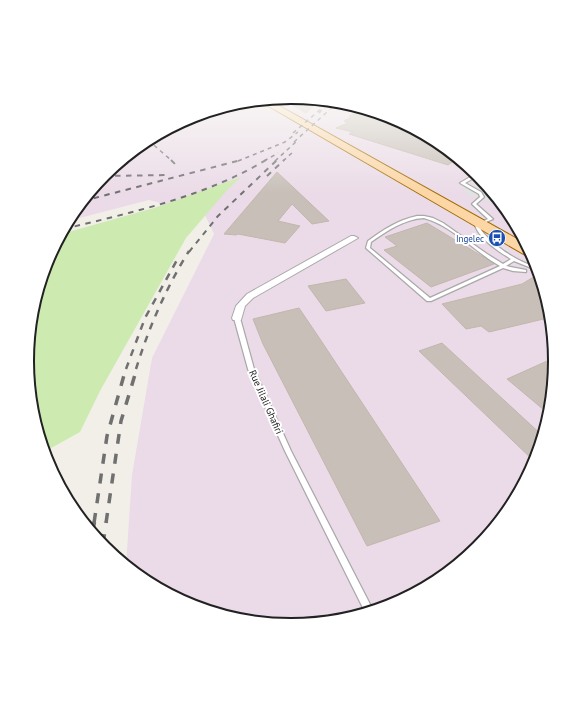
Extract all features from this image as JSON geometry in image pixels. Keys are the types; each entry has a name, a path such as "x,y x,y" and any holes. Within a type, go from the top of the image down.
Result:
{"main road":[{"path":"309,126 481,221 518,240"},
{"path":"316,126 481,221 521,246"}],"street":[{"name":"Rue Jilali Ghafiri","path":"237,318 238,310 241,304 250,296 354,238"}],"lane":[{"path":"472,177 462,183 480,193 482,197 474,204 475,207 491,219 481,221 475,225 479,232 514,260 530,267"},
{"path":"514,260 503,266 430,300 368,248 369,242 387,229 411,219 425,217 441,225 503,266 524,271"},
{"name":"Rue Jilali Ghafiri","path":"237,318 251,369 288,451 367,607"}],"shaded area":[{"path":"189,126 394,126 435,147 474,179 506,218 529,263 544,311 547,328 549,362 547,395 544,412 529,460 506,505 474,544 435,576 390,599 342,614 325,617 292,619 258,617 209,605 163,585 148,576 126,559 132,475 152,358 214,234 205,215 149,200 77,219 109,179 135,157 163,138"},
{"path":"468,182 481,187 494,202 491,203 474,196 471,198 462,187"}],"green space":[{"path":"241,177 228,189 186,238 100,391 80,432 50,449 39,412 36,395 34,362 36,328 39,311 54,263 69,232 154,208"}],"building":[{"path":"341,126 394,126 420,138 435,147 453,161 448,165 349,134 353,132 336,128"},
{"path":"277,172 329,221 312,224 292,204 278,221 300,226 285,243 238,234 224,234"},
{"path":"427,223 494,264 431,287 384,250 397,246 385,237"},
{"path":"534,277 545,319 489,332 481,326 466,329 442,304 522,284"},
{"path":"346,279 365,303 326,311 308,286"},
{"path":"299,308 440,521 367,546 263,344 253,319"},
{"path":"442,343 539,432 530,457 419,351"},
{"path":"549,360 547,395 544,410 544,410 507,379"}],"railway":[{"path":"293,133 301,126"},
{"path":"294,142 312,126"},
{"path":"240,160 285,142 298,132"},
{"path":"275,161 298,140"},
{"path":"153,144 172,161"},
{"path":"283,161 293,152"},
{"path":"264,161 278,153"},
{"path":"92,199 240,160"},
{"path":"72,227 193,194 242,173 266,160"},
{"path":"189,252 218,216 277,160"},
{"path":"267,176 284,160"},
{"path":"172,161 176,165"},
{"path":"113,176 168,175"},
{"path":"136,369 159,308 189,251"},
{"path":"126,369 145,318 177,260"},
{"path":"94,523 107,436 126,368"},
{"path":"106,523 121,421 137,368"},
{"path":"103,537 106,522"}],"place":[{"name":"Ingelec","path":"497,238"}]}
